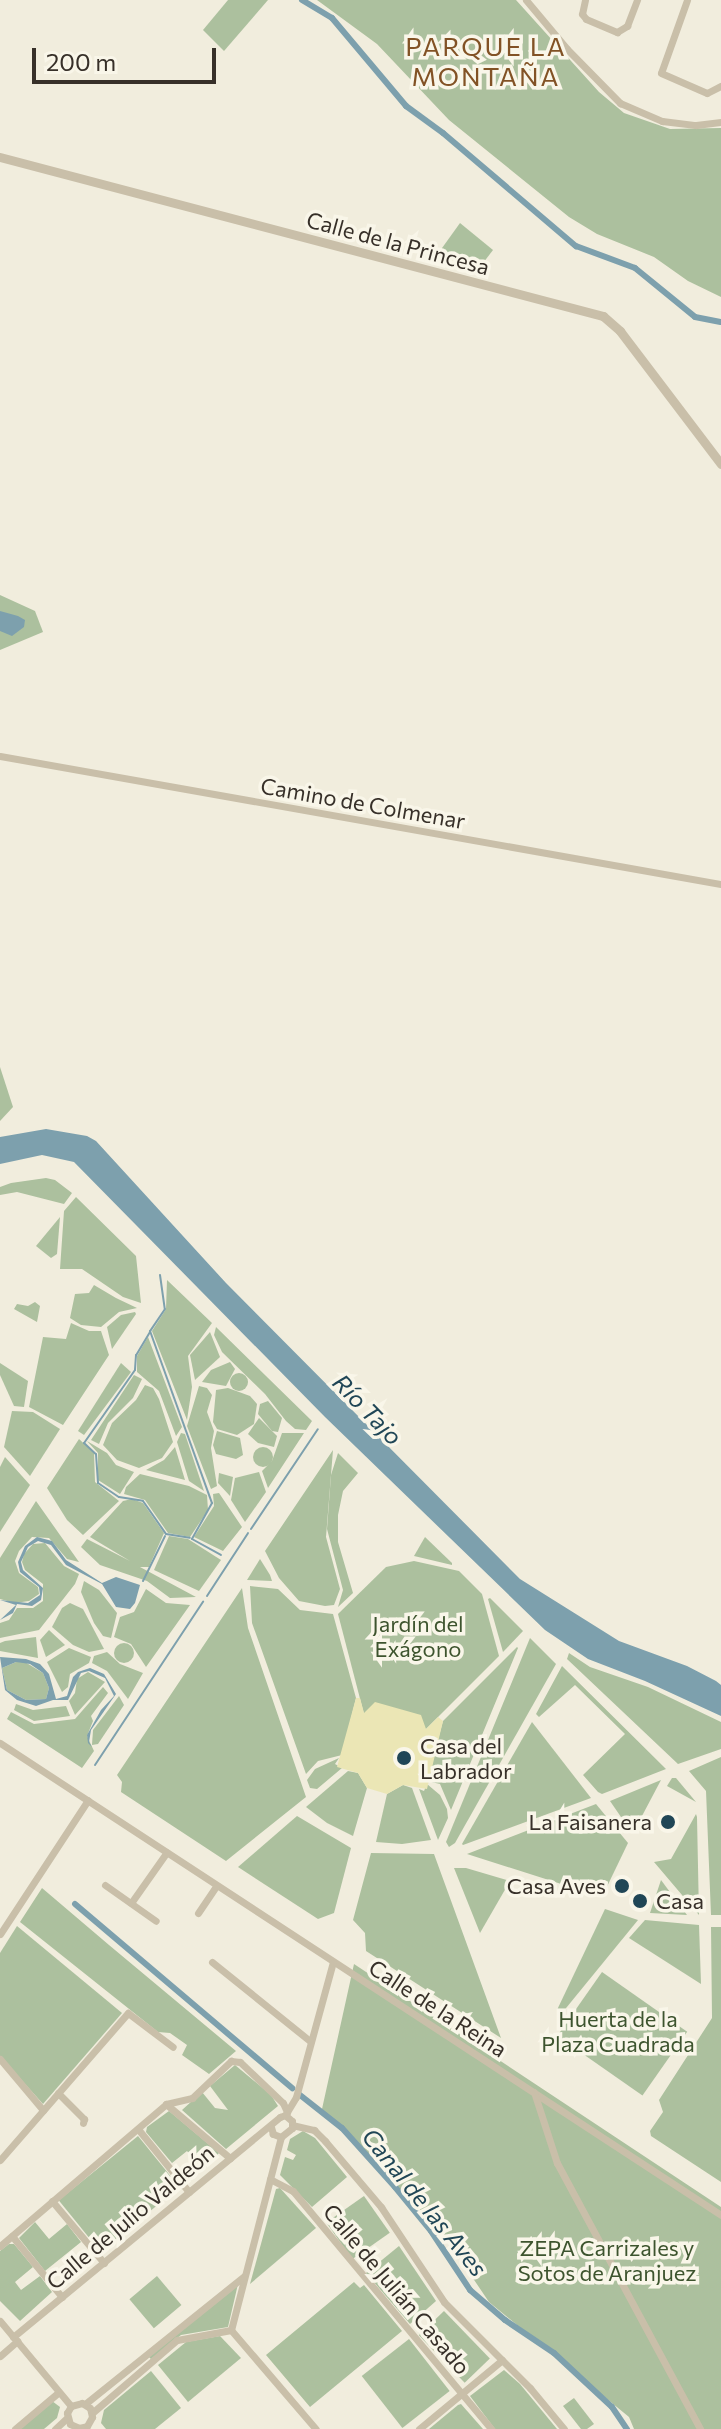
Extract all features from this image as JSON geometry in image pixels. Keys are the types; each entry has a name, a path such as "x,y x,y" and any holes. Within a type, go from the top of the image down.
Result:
{"street":[{"path":"526,0 567,49 620,103 662,121 696,125 721,122"},
{"path":"585,0 582,14 586,19 617,32 627,26 637,0"},
{"path":"687,0 661,73 707,93 721,86"},
{"name":"Calle de la Princesa","path":"0,157 603,316 620,331 721,464"},
{"name":"Camino de Colmenar","path":"0,756 721,884"},
{"name":"Calle de la Reina","path":"0,1743 721,2215"},
{"path":"0,1934 88,1800"},
{"path":"131,1903 167,1852"},
{"path":"105,1885 156,1921"},
{"path":"198,1913 216,1886"},
{"path":"212,1962 310,2041"},
{"path":"286,2113 296,2097 333,1962"},
{"path":"0,2160 128,2013 173,2047"},
{"path":"0,2059 43,2110"},
{"path":"0,2246 166,2104 192,2098 236,2060 283,2103 292,2125"},
{"path":"534,2092 557,2163 700,2429"},
{"path":"58,2093 84,2119 83,2123"},
{"path":"166,2104 230,2158"},
{"name":"Calle de Julio Valdeón","path":"0,2356 62,2297 286,2113"},
{"path":"231,2330 281,2137 292,2125"},
{"path":"292,2125 314,2130 325,2141 381,2207 444,2302 564,2429"},
{"path":"271,2127 273,2134 281,2137"},
{"path":"138,2129 189,2192"},
{"name":"Calle de Julián Casado","path":"270,2179 293,2191 491,2429"},
{"path":"52,2201 104,2263"},
{"path":"12,2236 62,2297"},
{"path":"71,2406 85,2404 244,2276"},
{"path":"0,2321 71,2406"},
{"path":"67,2418 75,2428 88,2428 92,2413 177,2340 231,2330"},
{"path":"231,2330 316,2429"},
{"path":"419,2429 502,2360"},
{"path":"15,2429 59,2392"},
{"path":"85,2404 92,2413"},
{"path":"55,2429 67,2418 71,2406"}],"green space":[{"path":"228,0 268,0 224,51 203,30"},
{"path":"317,0 516,0 599,92 624,113 670,129 721,128 721,297 688,281 654,257 597,234 569,217 449,120 377,44"},
{"path":"460,223 493,250 480,267 437,255"},
{"path":"0,595 35,611 43,632 0,650"},
{"path":"0,1067 13,1107 0,1121"},
{"path":"46,1178 55,1180 72,1193 64,1204 17,1192 0,1195 0,1187"},
{"path":"76,1197 136,1256 141,1303 123,1297 82,1269 60,1269 64,1211"},
{"path":"60,1217 57,1254 51,1258 36,1246"},
{"path":"167,1280 212,1323 188,1356 192,1387 187,1420 152,1331 166,1309"},
{"path":"94,1285 137,1308 119,1312 101,1327 81,1325 70,1318 75,1294 89,1293"},
{"path":"35,1302 40,1306 37,1322 14,1309 17,1304 28,1306"},
{"path":"135,1312 112,1349 107,1327 121,1315"},
{"path":"71,1323 89,1331 101,1331 109,1355 63,1425 29,1407 43,1337 66,1339"},
{"path":"216,1327 312,1421 306,1430 295,1429 286,1421 265,1394 222,1352 214,1335"},
{"path":"210,1332 220,1357 195,1380 190,1355"},
{"path":"148,1337 182,1427 176,1436 159,1391 137,1372 137,1356"},
{"path":"230,1362 235,1369 226,1386 202,1382 211,1370"},
{"path":"0,1363 28,1381 24,1407 14,1406 0,1375"},
{"path":"121,1363 131,1372 84,1435 78,1431"},
{"path":"239,1373 248,1382 239,1391 230,1382"},
{"path":"134,1375 142,1379 133,1398 108,1423 99,1444 91,1440"},
{"path":"145,1385 153,1388 159,1399 173,1442 162,1458 139,1468 117,1460 103,1445 112,1423 136,1400"},
{"path":"199,1386 207,1388 212,1395 207,1412 214,1431 211,1448 217,1486 211,1489 187,1426"},
{"path":"228,1388 250,1396 257,1404 254,1424 237,1435 217,1429 213,1422 216,1390"},
{"path":"268,1401 282,1418 278,1432 272,1431 258,1414 260,1404"},
{"path":"12,1411 33,1412 60,1429 30,1476 4,1447"},
{"path":"259,1418 277,1436 274,1447 258,1443 248,1434"},
{"path":"217,1431 240,1438 243,1455 236,1459 216,1454 213,1445"},
{"path":"181,1433 185,1434 204,1491 189,1481 177,1442"},
{"path":"282,1433 304,1433 268,1488 262,1471 272,1461"},
{"path":"79,1439 94,1453 95,1482 119,1501 83,1535 67,1520 47,1488"},
{"path":"87,1441 107,1453 116,1465 134,1472 120,1494 98,1480 98,1453"},
{"path":"175,1447 185,1480 146,1470 164,1460"},
{"path":"263,1447 270,1450 273,1457 270,1464 263,1467 256,1464 253,1457 256,1450"},
{"path":"333,1450 326,1537 340,1589 334,1605 325,1606 299,1601 279,1578 265,1551"},
{"path":"338,1453 358,1473 343,1491 338,1515 338,1542 353,1593 338,1607 343,1590 327,1529 331,1475"},
{"path":"5,1457 30,1485 0,1532 0,1467"},
{"path":"259,1472 266,1492 245,1522 231,1500 235,1478"},
{"path":"219,1473 233,1477 230,1496 218,1483"},
{"path":"140,1474 189,1486 207,1495 208,1510 190,1537 168,1533 145,1500 124,1494 126,1487"},
{"path":"219,1493 242,1527 223,1551 194,1537 214,1506 213,1494"},
{"path":"132,1499 143,1503 164,1533 149,1567 140,1567 196,1597 170,1598 147,1581 100,1565 81,1547 87,1539 130,1561 90,1537 123,1501"},
{"path":"36,1501 79,1562 67,1559 49,1538 32,1537 19,1551 15,1561 19,1573 38,1587 39,1594 29,1601 15,1603 0,1599 0,1558"},
{"path":"169,1536 188,1539 221,1560 199,1591 154,1570"},
{"path":"425,1537 452,1563 452,1565 414,1556"},
{"path":"45,1543 64,1566 79,1574 75,1584 39,1630 0,1638 0,1623 9,1620 17,1608 33,1608 43,1601 43,1584 25,1570 22,1562 24,1554 33,1544"},
{"path":"260,1559 270,1575 272,1581 247,1580"},
{"name":"Jardín del Exágono","path":"414,1561 459,1571 482,1594 499,1656 426,1729 364,1714 338,1614 386,1567"},
{"path":"84,1581 99,1590 117,1613 111,1638 103,1636 94,1623 81,1592"},
{"path":"250,1586 278,1589 300,1610 333,1614 356,1698 342,1755 318,1761 306,1774 252,1623"},
{"path":"242,1588 248,1628 306,1797 226,1861 121,1792 122,1782 117,1775"},
{"path":"146,1589 166,1603 190,1605 146,1667 131,1644 114,1637 120,1617 134,1612"},
{"path":"488,1599 523,1631 503,1652"},
{"path":"70,1603 83,1609 104,1649 89,1652 73,1645 52,1627 62,1608"},
{"path":"49,1630 65,1645 46,1657 40,1640"},
{"path":"36,1637 38,1658 0,1651 0,1643 5,1641"},
{"path":"530,1638 556,1664 455,1843 449,1847 446,1842"},
{"path":"124,1643 131,1646 134,1653 131,1660 124,1663 117,1660 114,1653 117,1646"},
{"path":"517,1647 451,1810 440,1784 427,1781 443,1721"},
{"path":"69,1648 91,1657 89,1663 70,1674 68,1687 62,1692 47,1662"},
{"path":"107,1652 120,1664 143,1673 128,1699 107,1671 92,1663 94,1656"},
{"path":"569,1653 590,1667 648,1687 721,1722 721,1749 678,1764 567,1659"},
{"path":"25,1662 43,1673 49,1688 46,1699 26,1700 7,1690 2,1668"},
{"path":"562,1666 666,1769 602,1794 598,1792 583,1775 625,1734 575,1685 539,1717 536,1714"},
{"path":"88,1672 105,1682 75,1715 69,1701 75,1693 77,1679"},
{"path":"103,1687 108,1693 91,1716 93,1721 87,1736 94,1751 82,1768 7,1719 11,1712 34,1724 75,1719"},
{"path":"119,1696 124,1705 98,1744 92,1745 93,1730"},
{"path":"16,1704 33,1710 66,1706 70,1716 34,1721 14,1710"},
{"path":"532,1722 591,1798 463,1845 462,1844"},
{"path":"721,1757 721,1915 711,1915 706,1791 689,1771"},
{"path":"339,1758 335,1764 342,1768 317,1789 310,1788 307,1780 315,1769"},
{"path":"348,1771 358,1773 367,1788 353,1836 327,1823 306,1807"},
{"path":"672,1778 676,1778 696,1802 667,1786"},
{"path":"661,1780 633,1833 632,1833 610,1801"},
{"path":"427,1784 440,1795 447,1809 448,1818 438,1840 419,1789 424,1791"},
{"path":"403,1785 412,1788 431,1840 402,1844 376,1842 387,1794"},
{"path":"596,1804 628,1843 602,1897 467,1854"},
{"path":"696,1814 699,1915 654,1862 671,1859"},
{"path":"297,1816 351,1848 334,1913 318,1919 238,1867"},
{"path":"371,1853 434,1854 501,2038 366,1951 365,1933 353,1920"},
{"path":"454,1868 466,1868 510,1881 480,1933"},
{"path":"661,1880 687,1915 650,1913"},
{"path":"42,1888 236,2051 209,2074 182,2055 187,2045 170,2033 158,2032 20,1922"},
{"path":"605,1909 638,1920 562,2013 557,2010"},
{"path":"645,1920 699,1925 701,1984 629,1938"},
{"path":"17,1926 122,2013 43,2104 0,2056 0,1953"},
{"path":"711,1927 721,1927 721,2182 651,2136 650,2131 663,2112 659,2100 712,2018"},
{"name":"ZEPA Carrizales y Sotos de Aranjuez","path":"354,1964 721,2207 721,2429 634,2429 629,2417 489,2302 441,2231 322,2109"},
{"name":"Huerta de la Plaza Cuadrada","path":"602,1972 687,2032 642,2096 557,2036"},
{"path":"235,2065 271,2095 278,2106 226,2149 182,2110 202,2092 215,2108 228,2110 210,2086"},
{"path":"169,2111 219,2153 203,2170 187,2151 172,2163 146,2132 147,2127"},
{"path":"303,2131 315,2138 347,2177 312,2207 280,2175 285,2157 293,2160 296,2155 287,2150 290,2139"},
{"path":"138,2136 180,2187 100,2251 59,2200"},
{"path":"280,2188 316,2228 250,2284 276,2189"},
{"path":"364,2196 390,2233 352,2259 326,2222"},
{"path":"35,2222 49,2239 67,2224 81,2242 45,2271 19,2238"},
{"path":"14,2244 33,2267 15,2282 21,2290 40,2276 52,2292 20,2321 0,2301 0,2251"},
{"path":"399,2246 436,2301 410,2324 366,2273"},
{"path":"157,2276 181,2305 154,2328 129,2299"},
{"path":"354,2282 360,2288 364,2285 402,2331 310,2407 266,2355"},
{"path":"238,2284 228,2327 181,2335 151,2359 148,2356"},
{"path":"444,2311 490,2358 465,2383 419,2335"},
{"path":"220,2336 241,2358 188,2402 158,2365 186,2342"},
{"path":"409,2339 450,2391 402,2428 362,2376"},
{"path":"504,2370 520,2384 557,2429 495,2429 470,2396"},
{"path":"151,2371 181,2408 155,2429 106,2429 101,2423 104,2410"},
{"path":"574,2398 594,2424 587,2429 581,2429 563,2406"},
{"path":"52,2401 60,2407 57,2418 44,2429 19,2429"},
{"path":"461,2404 483,2429 429,2429 458,2405"}],"sand":[{"path":"356,1698 360,1698 364,1713 375,1702 421,1715 426,1729 438,1717 443,1721 427,1789 403,1785 387,1794 367,1788 358,1773 337,1767"}],"water":[{"path":"0,611 25,620 24,627 12,636 0,631"},
{"path":"46,1129 87,1136 96,1141 226,1283 520,1579 619,1641 687,1666 716,1681 721,1685 721,1716 588,1659 545,1630 325,1417 74,1162 42,1155 0,1164 0,1137"},
{"path":"37,1537 52,1541 66,1560 102,1583 116,1577 140,1585 135,1603 130,1609 116,1607 102,1584 66,1565 51,1545 38,1541 28,1547 21,1562 23,1570 43,1588 41,1600 32,1606 17,1604 13,1613 0,1620 16,1605 0,1600 28,1603 40,1595 39,1587 20,1572 18,1562 25,1546"},
{"path":"0,1657 26,1659 40,1664 49,1674 56,1699 67,1696 73,1677 90,1668 104,1674 116,1694 91,1730 89,1742 92,1747 88,1743 87,1735 101,1710 114,1696 105,1678 89,1671 81,1673 68,1700 53,1700 36,1706 17,1700 5,1690","holes":["16,1662 30,1664 43,1673 49,1688 46,1699 26,1700 7,1690 2,1668"]}],"waterway":[{"path":"302,0 332,18 406,106 443,133 576,246 635,268 695,317 721,322"},
{"path":"160,1275 165,1309 150,1331 212,1503 192,1539 221,1555"},
{"path":"150,1332 136,1355 135,1370 84,1443 96,1454 98,1483 119,1497 143,1501 166,1534 190,1538"},
{"path":"251,1529 318,1429"},
{"path":"207,1596 248,1533"},
{"path":"143,1581 165,1536"},
{"path":"95,1765 203,1602"},
{"name":"Canal de las Aves","path":"75,1904 292,2088"},
{"name":"Canal de las Aves","path":"300,2095 342,2128 395,2187 431,2231 470,2290 505,2320 554,2353 612,2407 627,2429"}],"place":[{"name":"Casa del Labrador","path":"404,1758"},
{"name":"La Faisanera","path":"668,1822"},
{"name":"Casa Aves","path":"622,1886"},
{"name":"Casa","path":"640,1901"}],"district":[{"name":"PARQUE LA MONTAÑA","path":"486,61"}],"water label":[{"name":"Río Tajo","path":"368,1409"}]}
